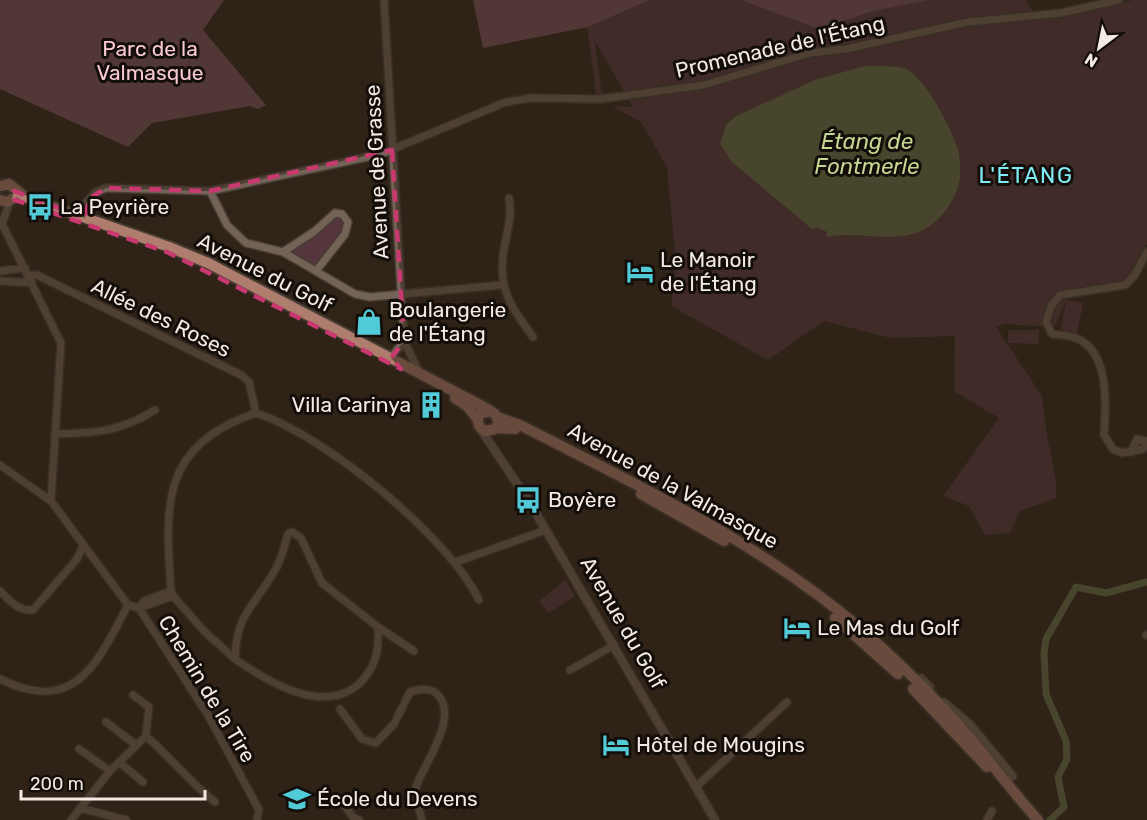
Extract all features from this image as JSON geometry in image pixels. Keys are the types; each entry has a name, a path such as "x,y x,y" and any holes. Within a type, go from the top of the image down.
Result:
{"main road":[{"path":"0,186 9,184 9,198"},
{"name":"Avenue du Golf","path":"9,198 26,197 208,263 418,372 495,421"},
{"name":"Avenue du Golf","path":"9,198 167,252 462,402 478,424"},
{"path":"392,358 401,369"},
{"path":"480,414 495,421 488,432 478,424 480,414"},
{"name":"Avenue de la Valmasque","path":"495,421 518,430 670,507 779,568 867,635 941,706 981,750 1003,781 1038,820"}],"street":[{"name":"Avenue de Grasse","path":"384,0 404,341 418,372"},
{"name":"Promenade de l'Étang","path":"75,214 96,192 106,188 210,191 392,150 506,102 532,98 600,99 704,86 810,53 846,49 968,22 1061,13 1119,0"},
{"path":"210,191 227,225 238,237 257,247 283,252 355,294 370,297 502,285"},
{"path":"9,198 1,224 61,343 51,501"},
{"path":"509,198 512,211 500,265 502,285 514,312 533,337"},
{"path":"88,219 89,199"},
{"path":"283,252 315,231 335,213 342,214 348,222 345,234 316,271"},
{"path":"1131,452 1122,453 1107,443 1104,435 1104,375 1088,345 1075,338 1052,334 1046,322 1051,306 1060,295 1125,285 1134,276 1147,252"},
{"path":"0,271 28,275"},
{"path":"0,281 28,275"},
{"name":"Allée des Roses","path":"28,275 37,275 241,375 249,382 256,413"},
{"path":"392,358 404,341"},
{"path":"55,434 98,432 132,424 155,410"},
{"path":"378,627 379,646 376,662 368,675 345,692 316,697 277,684 235,659 206,632 172,594 167,527 170,494 178,474 204,440 220,428 256,413 308,437 341,459 456,562 469,579 479,600"},
{"path":"494,447 495,421"},
{"name":"Avenue du Golf","path":"478,424 546,530 715,820"},
{"name":"Chemin de la Tire","path":"0,465 51,501 128,606 139,608 208,715 259,810 257,820"},
{"path":"456,562 546,530"},
{"path":"235,659 235,637 241,621 274,572 288,534 292,532 301,538 322,583 378,627 414,651"},
{"path":"0,591 16,606 25,611 33,610 77,559 83,546"},
{"path":"139,608 172,594"},
{"path":"0,680 37,693 52,693 68,688 82,679 95,663 128,606"},
{"path":"570,670 614,645"},
{"path":"921,678 949,707 970,724 1013,776 1003,781"},
{"path":"340,709 362,739 376,742 393,724 410,692 427,689 436,693 443,702 443,725 432,756 416,785 416,797 422,820"},
{"path":"71,820 110,771 146,736 149,708 133,695"},
{"path":"696,787 787,702"},
{"path":"106,722 136,745"},
{"path":"146,736 177,764 191,782 215,802"},
{"path":"79,748 110,771"},
{"path":"120,762 143,782"},
{"path":"339,798 353,817 359,820"},
{"path":"80,808 126,820"},
{"path":"987,820 992,812"}],"highlighted area":[{"path":"392,150 404,341 391,358 401,369 167,252 12,199 14,191 85,218 89,199 106,188 210,191"}],"shaded area":[{"path":"650,0 741,0 764,8 917,0 1026,0 1038,20 1133,0 1147,0 1147,244 1123,289 1067,297 1054,327 1005,324 996,327 1042,396 1056,481 1056,498 1020,511 1010,533 985,535 969,506 943,496 999,418 954,391 955,336 891,338 824,321 768,360 671,306 676,264 667,167 641,122 612,106 633,107 595,41 602,95 596,95 586,18 593,25"},
{"path":"336,216 343,216 345,221 342,232 315,267 290,252"},
{"path":"1066,300 1083,303 1077,334 1061,330"},
{"path":"1008,330 1039,330 1038,344 1008,343"},
{"path":"565,580 575,596 549,613 539,601"}],"green space":[{"name":"Parc de la Valmasque","path":"0,0 224,0 203,30 266,105 258,109 250,106 152,123 128,147 0,89"},
{"path":"473,0 650,0 588,27 483,48"},
{"path":"741,0 929,0 873,11 819,29"}],"water":[{"name":"Étang de Fontmerle","path":"865,66 906,69 922,83 938,107 956,144 960,159 959,182 945,211 925,229 898,236 841,235 827,237 827,232 817,227 812,229 732,162 720,144 726,125 736,116 815,80"}],"waterway":[{"path":"1050,820 1064,807 1058,777 1067,759 1066,741 1046,694 1044,653 1046,639 1076,587 1106,593 1147,582"}],"place":[{"name":"La Peyrière","path":"40,207"},
{"name":"Le Manoir de l'Étang","path":"640,272"},
{"name":"Boulangerie de l'Étang","path":"369,322"},
{"name":"Villa Carinya","path":"431,405"},
{"name":"Boyère","path":"528,500"},
{"name":"Le Mas du Golf","path":"797,628"},
{"name":"Hôtel de Mougins","path":"616,745"},
{"name":"École du Devens","path":"297,799"}],"district":[{"name":"L'ÉTANG","path":"1026,175"}]}
